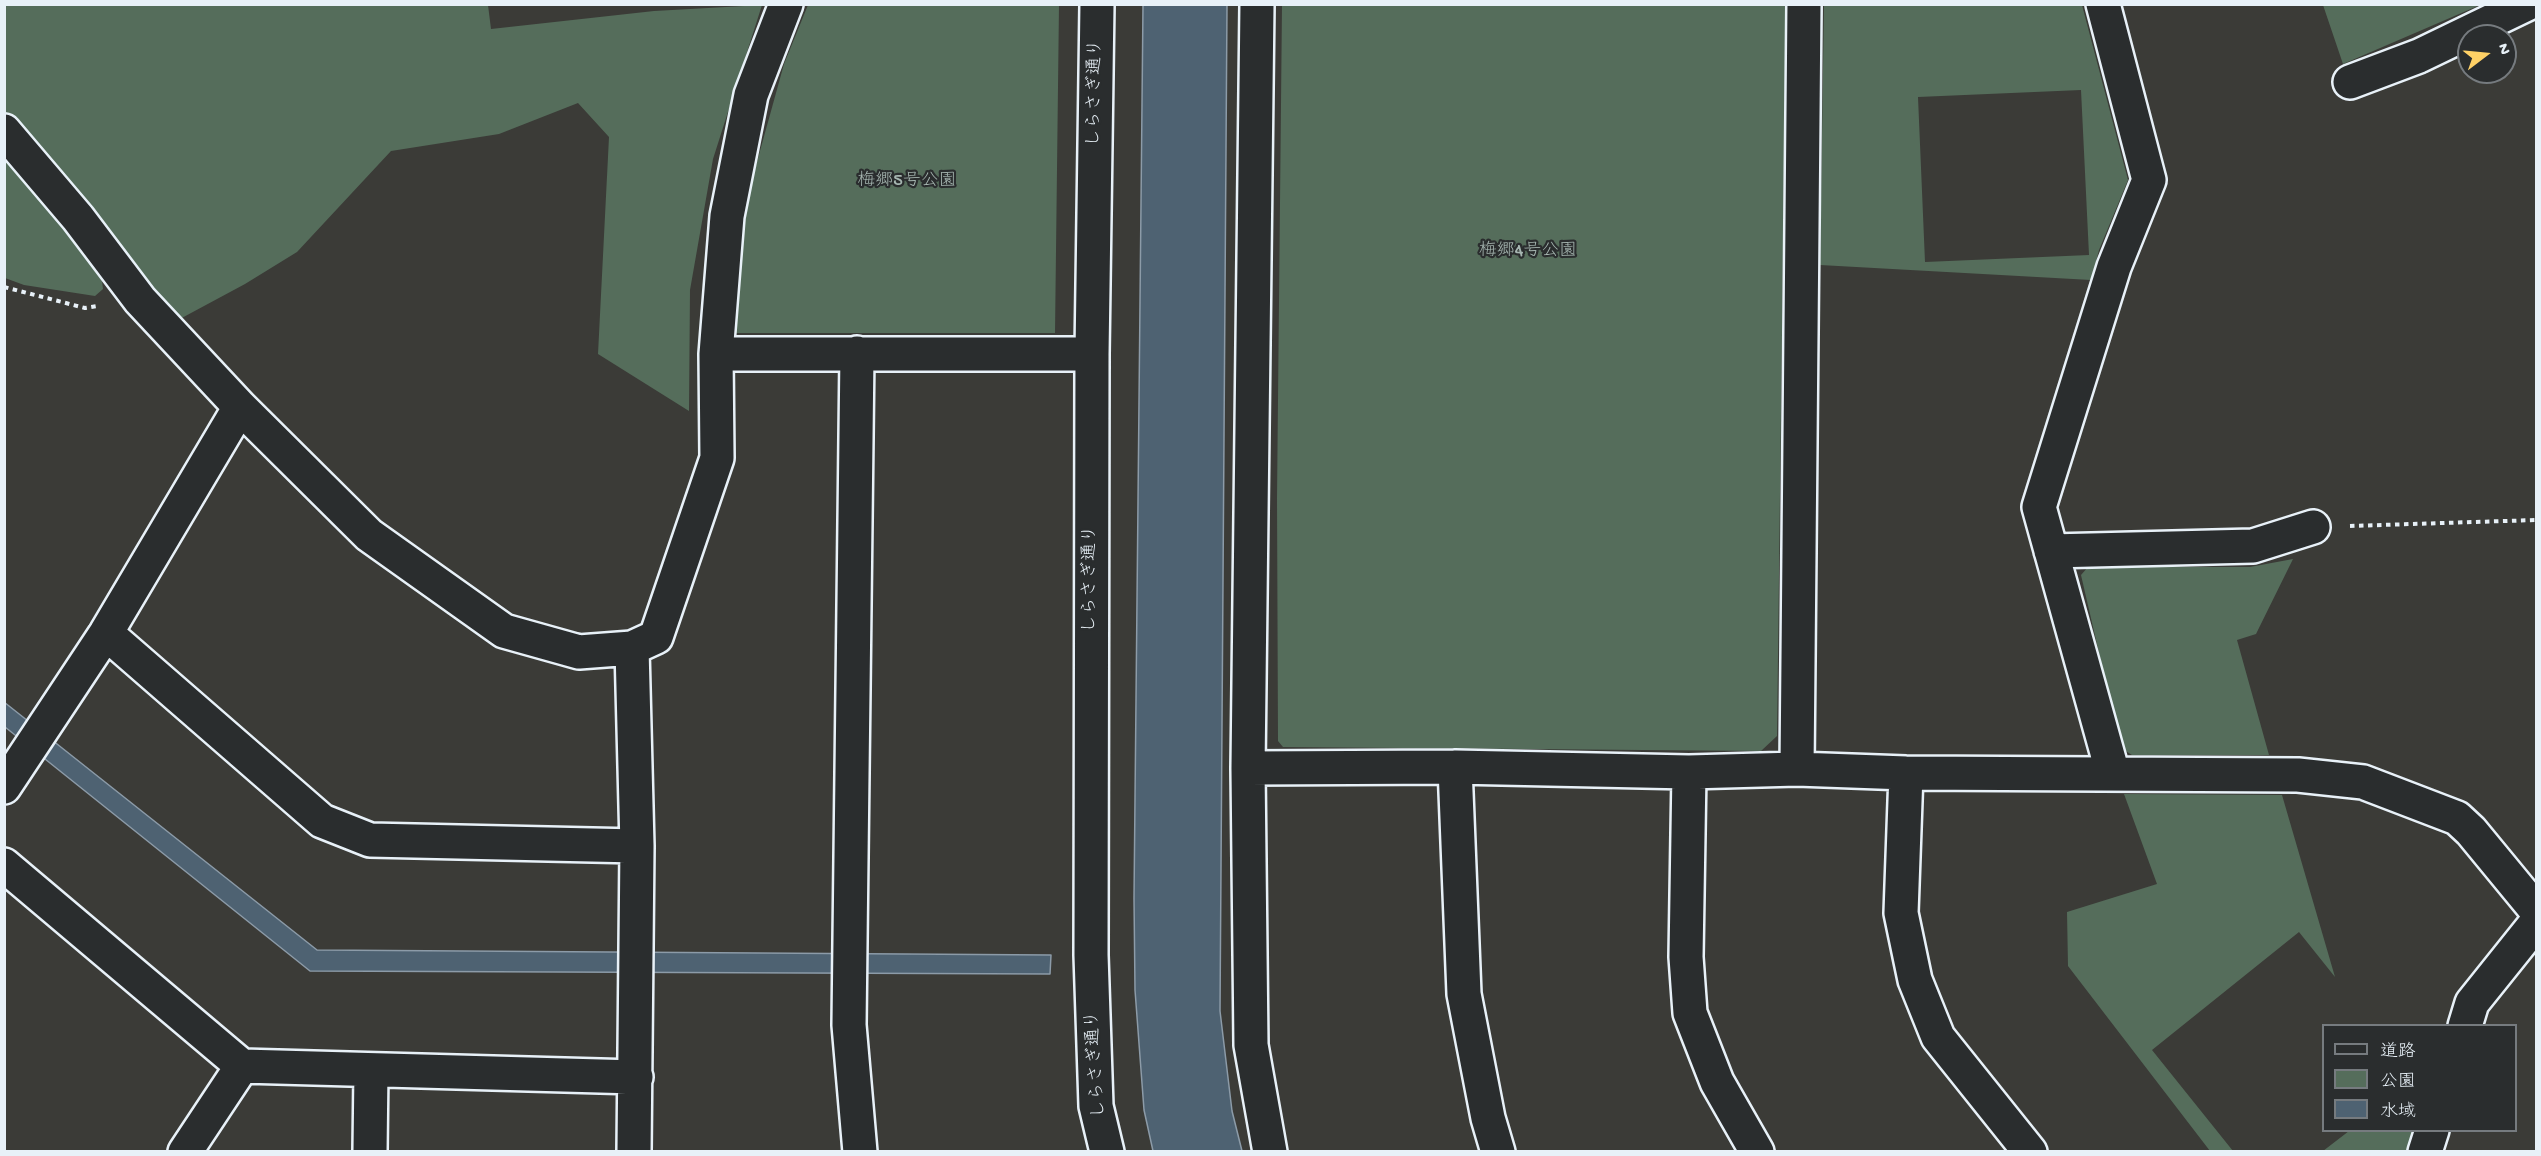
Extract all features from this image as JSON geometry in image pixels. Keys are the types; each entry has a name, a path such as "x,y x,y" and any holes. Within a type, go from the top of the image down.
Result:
{"street":[{"path":"4,131 78,218 140,300 240,407 369,536 504,631 579,652 632,648 656,637 717,458 716,354 727,216 751,94 786,4"},
{"name":"しらさぎ通り","path":"1097,4 1092,354 1091,955 1096,1106 1107,1152"},
{"path":"1257,4 1248,768 1251,1045 1270,1152"},
{"path":"1797,769 1804,4"},
{"path":"2103,4 2148,180 2114,267 2039,507 2113,774"},
{"path":"2350,82 2419,56 2527,4"},
{"path":"857,353 849,1025 860,1152"},
{"path":"716,354 1092,354"},
{"path":"4,787 106,633 240,407"},
{"path":"2051,551 2253,546 2313,527"},
{"path":"106,633 322,821 370,840 637,846"},
{"path":"632,648 637,846 634,1152"},
{"path":"1248,768 1455,767 1689,772 1797,769 1906,773 2298,775 2363,782 2457,818 2471,831 2536,910"},
{"path":"1455,767 1464,994 1488,1118 1498,1152"},
{"path":"1689,772 1686,957 1690,1013 1717,1082 1757,1152"},
{"path":"1906,773 1901,913 1915,980 1938,1037 2030,1152"},
{"path":"4,865 242,1066 636,1077"},
{"path":"2466,1024 2472,1003 2536,923"},
{"path":"185,1152 242,1066"},
{"path":"370,1152 371,1070"},
{"path":"2425,1152 2432,1132"}],"path":[{"path":"4,287 85,308 140,300"},
{"path":"2313,527 2536,520"}],"green space":[{"path":"2323,4 2480,5 2343,64"},
{"path":"5,5 488,5 491,29 654,11 762,5 713,159 690,290 689,411 598,354 609,137 578,103 499,134 391,151 297,252 245,284 178,320 5,122"},
{"name":"梅郷5号公園","path":"808,5 1059,5 1055,333 735,333 738,278 747,198 784,64"},
{"name":"梅郷4号公園","path":"1282,5 1786,5 1777,736 1761,751 1283,747 1278,741 1277,498"},
{"path":"1824,5 2082,5 2128,180 2099,250 2091,280 1820,265","holes":["2081,90 2089,255 1925,262 1918,97"]},
{"path":"4,146 88,250 102,281 103,289 95,296 24,285 5,278"},
{"path":"2293,559 2256,634 2237,640 2269,755 2132,755 2121,748 2081,575 2088,567 2250,567"},
{"path":"2124,794 2282,795 2335,977 2299,932 2152,1050 2233,1151 2210,1151 2068,966 2067,912 2157,884"},
{"path":"2348,1132 2413,1132 2407,1151 2323,1151"}],"water":[{"path":"1143,5 1227,5 1220,1011 1232,1111 1242,1151 1153,1151 1144,1110 1135,990 1134,898"},
{"path":"4,702 317,950 1051,955 1050,974 310,971 5,727"}]}
